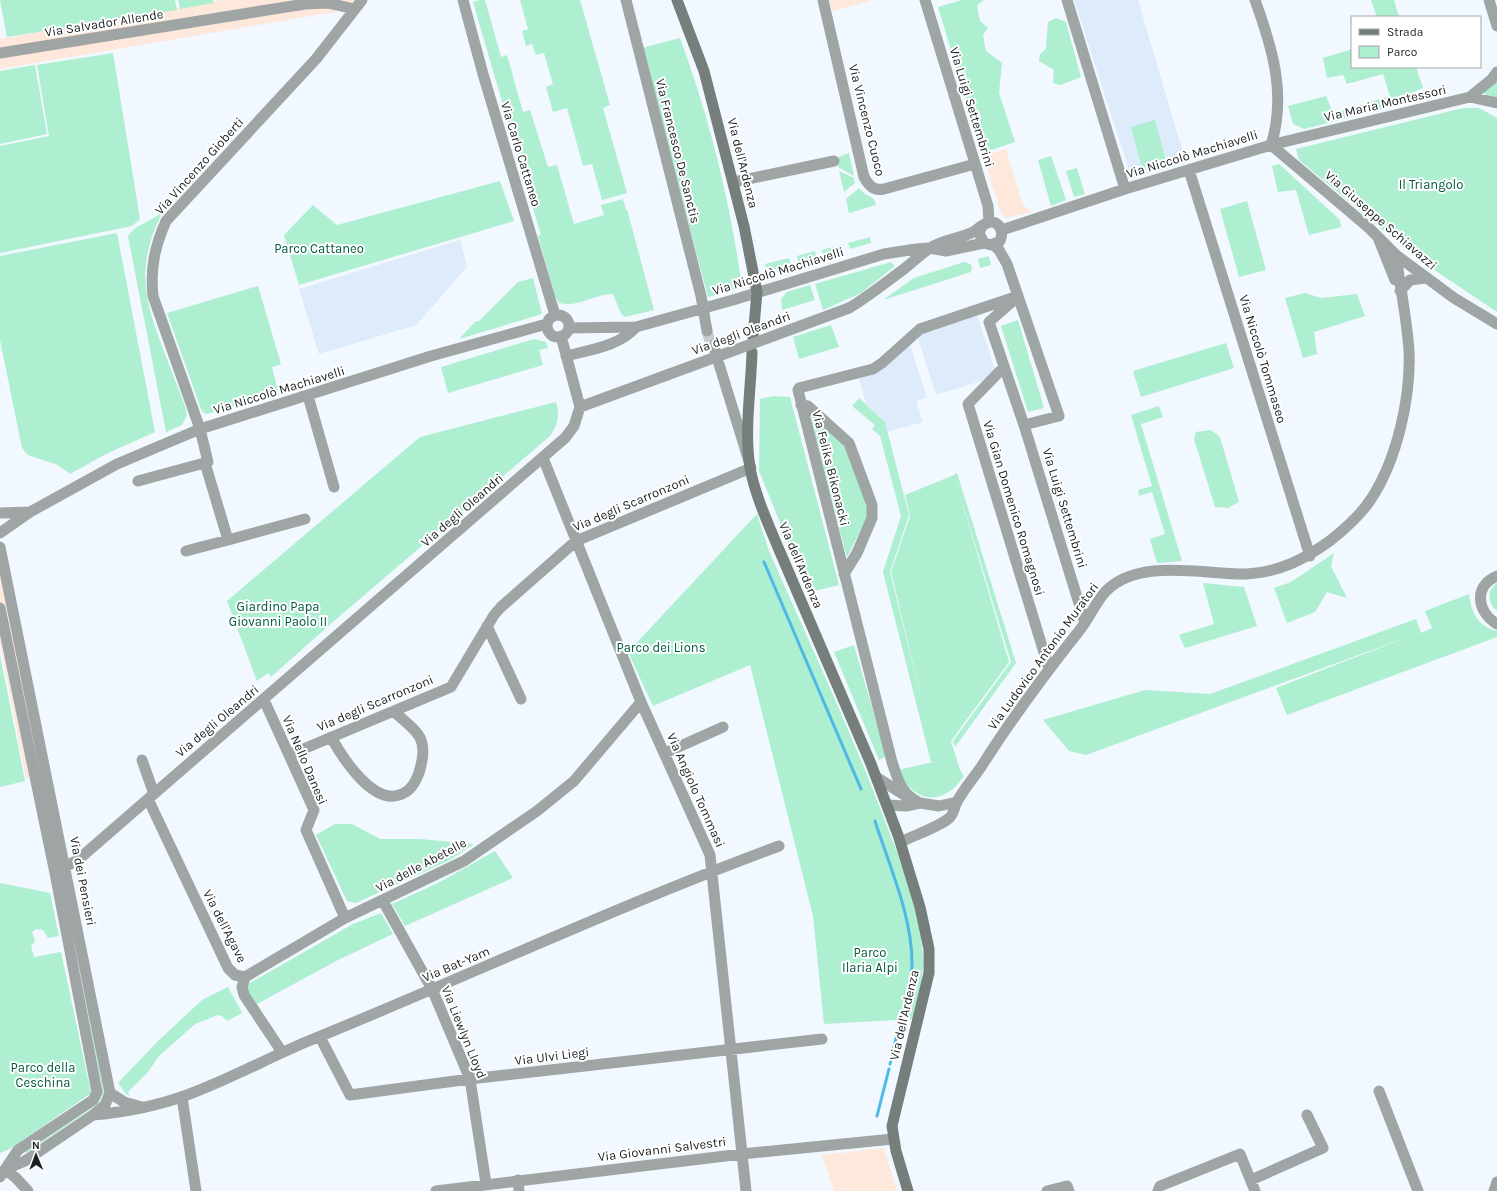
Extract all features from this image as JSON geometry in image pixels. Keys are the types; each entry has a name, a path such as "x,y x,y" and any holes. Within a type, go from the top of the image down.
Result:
{"main road":[{"name":"Via dell'Ardenza","path":"677,0 704,71 734,182 757,292 753,338"},
{"name":"Via dell'Ardenza","path":"752,352 749,419 750,468 777,544 887,805 920,907 929,949 930,966 927,984 893,1121 893,1139 908,1191"}],"street":[{"name":"Via Vincenzo Gioberti","path":"205,463 208,462 200,429 153,296 151,275 157,242 166,221 316,59 362,0"},
{"name":"Via Carlo Cattaneo","path":"463,0 555,315"},
{"name":"Via Francesco De Sanctis","path":"626,0 708,327"},
{"name":"Via Vincenzo Cuoco","path":"823,0 864,177 868,184 873,188 884,189 975,164"},
{"name":"Via Luigi Settembrini","path":"925,0 988,206 986,224"},
{"path":"1067,0 1125,189"},
{"name":"Via Niccolò Machiavelli","path":"1002,230 1125,189 1271,145 1278,111 1277,81 1270,43 1255,0"},
{"path":"1489,0 1497,26"},
{"name":"Via Salvador Allende","path":"0,53 305,4 328,3 354,9"},
{"name":"Via Maria Montessori","path":"1271,145 1470,97 1492,79 1497,72"},
{"path":"1470,97 1497,103"},
{"name":"Via Giuseppe Schiavazzi","path":"1271,145 1396,255 1460,302 1497,324"},
{"path":"734,182 834,160"},
{"name":"Via Niccolò Tommaseo","path":"1190,170 1310,556"},
{"path":"989,244 1002,238 1002,230 997,224 986,224 979,233 989,244 999,250 1007,264 1059,416 1024,426"},
{"name":"Via Niccolò Machiavelli","path":"929,248 944,240 972,232 986,224"},
{"name":"Via Ludovico Antonio Muratori","path":"1376,236 1400,291"},
{"name":"Via Niccolò Machiavelli","path":"569,328 636,327 884,254 929,248 946,251 989,244"},
{"name":"Via degli Oleandri","path":"55,873 79,858 151,797 543,458 572,429 580,407 849,308 878,289 929,248"},
{"name":"Via Ludovico Antonio Muratori","path":"900,842 949,819 957,802 1049,669 1085,623 1098,602 1111,588 1140,575 1181,570 1256,573 1279,569 1310,556 1346,528 1365,508 1378,488 1397,439 1404,407 1409,365 1409,350 1396,255"},
{"path":"1400,291 1410,280 1426,278"},
{"path":"801,405 797,392 799,388 873,369 882,363 920,329 1018,296"},
{"name":"Via Luigi Settembrini","path":"1018,296 989,322 1024,426 1085,623"},
{"path":"555,315 561,315 566,318 569,328 566,333 561,336 553,335 547,326 549,320 555,315"},
{"name":"Via Niccolò Machiavelli","path":"0,533 30,512 117,464 200,429 432,356 543,325 547,326"},
{"name":"Via Niccolò Machiavelli","path":"566,356 618,340 628,335 636,327"},
{"path":"561,336 580,407"},
{"path":"719,364 750,468"},
{"name":"Via Gian Domenico Romagnosi","path":"1004,367 968,404 1049,669"},
{"path":"308,396 334,487"},
{"name":"Via Feliks Bikonacki","path":"844,574 857,553 872,518 872,505 849,443 808,406 801,405 844,574 892,762 899,784 915,800"},
{"name":"Via Angiolo Tommasi","path":"543,458 641,702 710,855 746,1191"},
{"path":"138,481 205,463 228,540"},
{"name":"Via degli Scarronzoni","path":"289,755 450,687 487,626 506,601 576,541 750,468"},
{"name":"Via Niccolò Machiavelli","path":"0,513 30,512"},
{"path":"186,551 305,519"},
{"name":"Via dei Pensieri","path":"0,547 66,867 110,1092"},
{"path":"1496,575 1484,586 1480,598 1484,614 1497,624"},
{"name":"Via dei Pensieri","path":"0,608 55,873 97,1095 93,1100 18,1150 11,1158 4,1172"},
{"path":"487,626 521,699"},
{"name":"Via Nello Danesi","path":"264,700 314,810 306,830 345,918"},
{"name":"Via delle Abetelle","path":"245,977 345,918 464,861 557,796 577,778 641,702"},
{"path":"331,737 345,760 369,786 383,794 391,796 401,794 412,786 417,778 423,757 423,746 417,734 394,711"},
{"path":"665,753 723,727"},
{"name":"Via dell'Agave","path":"142,760 151,797 228,968 235,975 245,977 242,987 244,995 282,1052"},
{"path":"876,777 885,773 892,762"},
{"path":"876,777 915,800 939,806 957,802"},
{"path":"887,805 906,806 915,800"},
{"name":"Via Bat-Yam","path":"94,1115 125,1112 182,1097 282,1052 712,870 779,846"},
{"name":"Via Liewlyn Lloyd","path":"383,901 432,989 470,1079 479,1187"},
{"name":"Via Ulvi Liegi","path":"320,1037 350,1095 470,1079 822,1039"},
{"path":"1378,1091 1418,1191"},
{"path":"4,1172 25,1161 94,1115 105,1105 110,1092"},
{"name":"Via Bat-Yam","path":"110,1092 124,1102 144,1107"},
{"path":"182,1097 196,1191"},
{"path":"1251,1180 1323,1148 1307,1115"},
{"name":"Via Giovanni Salvestri","path":"436,1191 479,1187 518,1186 742,1154 893,1139"},
{"path":"1158,1191 1160,1186 1240,1154 1255,1191"},
{"path":"4,1172 16,1178 28,1191"},
{"path":"1494,1191 1497,1182"},
{"path":"1047,1191 1067,1186 1069,1191"}],"shaded area":[{"path":"221,0 355,0 352,9 0,69 0,39"},
{"path":"829,0 872,0 833,11"},
{"path":"1074,0 1138,0 1186,163 1132,179"},
{"path":"1006,149 1023,205 1032,212 1006,218 1001,213 983,156"},
{"path":"460,240 467,267 416,325 319,354 299,289"},
{"path":"977,316 996,372 991,378 936,395 917,335"},
{"path":"910,344 927,398 916,401 923,422 887,432 885,422 866,404 859,378 880,371"},
{"path":"0,554 42,776 26,779 0,642"},
{"path":"884,1148 897,1191 834,1191 822,1155"}],"green space":[{"path":"0,0 175,0 177,10 7,37"},
{"path":"178,0 213,0 213,3 180,9"},
{"path":"485,0 501,57 507,55 523,112 530,110 548,167 557,165 574,224 604,215 601,205 623,199 654,310 625,317 621,314 613,294 599,296 573,304 559,303 555,296 538,236 541,235 473,2"},
{"path":"520,0 580,0 610,105 603,108 627,193 602,200 592,164 583,166 567,108 553,112 546,87 553,84 544,53 536,55 532,44 526,46 522,31 528,29"},
{"path":"962,0 984,0 977,5 980,21 988,28 983,35 986,51 1002,63 999,93 1015,142 982,153 938,7"},
{"path":"1371,0 1394,0 1399,16 1377,16"},
{"path":"1056,18 1066,22 1081,77 1061,85 1053,83 1054,70 1039,61 1040,54 1046,49 1048,22"},
{"path":"680,38 691,68 718,161 732,224 742,288 708,297 642,48"},
{"path":"1351,49 1351,68 1416,68 1423,88 1409,94 1410,102 1304,129 1293,124 1288,106 1326,96 1333,113 1390,96 1383,74 1347,84 1343,75 1327,78 1323,58"},
{"path":"113,53 140,219 132,226 0,253 0,146 49,136 37,65"},
{"path":"35,65 47,134 0,144 0,71"},
{"path":"1497,81 1497,98 1482,93"},
{"name":"Il Triangolo","path":"1463,108 1479,108 1497,118 1497,312 1418,259 1299,160 1296,149"},
{"path":"1155,120 1166,161 1142,168 1131,127"},
{"path":"849,153 854,176 838,167 839,157"},
{"path":"1051,156 1066,200 1051,206 1038,160"},
{"path":"1279,164 1340,220 1341,227 1309,235 1296,190 1278,192 1272,166"},
{"path":"1077,168 1085,194 1074,197 1066,171"},
{"path":"839,171 854,178 855,183 844,192"},
{"name":"Parco Cattaneo","path":"500,181 514,221 299,285 284,235 313,205 337,225"},
{"path":"859,188 865,194 874,199 876,205 849,213 846,199"},
{"path":"1247,201 1266,270 1239,277 1220,209"},
{"path":"162,213 152,236 147,257 145,276 147,295 157,332 183,400 187,415 182,425 166,432 128,236 134,229"},
{"path":"117,233 155,432 106,454 70,474 58,465 28,455 22,448 0,340 0,256"},
{"path":"870,237 871,243 850,249 848,243"},
{"path":"841,245 843,251 824,256 822,250"},
{"path":"815,251 817,258 799,263 797,256"},
{"path":"989,256 991,265 980,268 978,259"},
{"path":"789,258 791,265 772,270 766,267 765,264"},
{"path":"891,262 895,266 861,293 823,310 815,284"},
{"path":"964,262 972,266 971,272 883,300 914,278"},
{"path":"533,278 542,314 459,339 518,282"},
{"path":"810,285 815,300 782,310 781,299 787,292"},
{"path":"258,286 281,364 272,367 279,395 207,414 202,412 167,313"},
{"path":"1305,293 1321,298 1357,294 1365,316 1314,332 1317,354 1303,358 1285,298"},
{"path":"1018,320 1044,408 1028,412 1001,326"},
{"path":"831,325 839,347 799,359 793,337"},
{"path":"534,339 546,342 548,348 539,350 543,365 448,393 441,367"},
{"path":"1226,343 1234,368 1141,397 1133,371"},
{"path":"774,396 790,397 839,585 810,592 808,591 759,471 760,399"},
{"path":"859,398 885,422 909,515 890,572 927,721 891,572 910,516 905,495 954,475 1009,662 951,741 960,770 964,776 956,786 947,793 938,797 920,795 912,790 898,770 938,761 931,762 883,572 901,516 880,436 872,429 875,425 852,406"},
{"name":"Giardino Papa Giovanni Paolo II","path":"556,402 558,420 550,436 271,677 268,673 257,681 227,601 420,437"},
{"path":"1159,406 1163,417 1141,424 1182,561 1157,563 1150,539 1165,534 1152,492 1139,496 1138,490 1152,486 1131,415"},
{"path":"809,418 822,425 847,447 870,512 847,557"},
{"path":"1211,430 1220,437 1239,502 1228,508 1215,507 1194,439 1196,432"},
{"path":"957,473 1016,663 955,747 953,741 1011,662 954,475"},
{"name":"Parco Ilaria Alpi","path":"757,514 769,551 874,791 911,893 920,928 923,963 921,984 913,1019 824,1024 813,916 750,665 653,706 628,652"},
{"path":"1334,553 1331,566 1347,598 1327,592 1315,612 1287,623 1274,588 1291,582"},
{"path":"1203,583 1244,587 1257,626 1185,648 1179,635 1214,624"},
{"path":"1497,583 1497,611 1491,604 1490,593 1491,589"},
{"path":"1469,594 1474,613 1477,618 1485,626 1497,631 1497,637 1287,715 1276,688 1413,635 1086,755 1069,751 1043,720 1145,690 1210,694 1416,619 1421,633 1432,628 1425,611"},
{"path":"854,645 886,756 879,760 834,652"},
{"path":"0,655 25,781 0,787"},
{"path":"335,824 352,824 380,839 420,839 474,844 450,860 356,903 347,901 316,835"},
{"path":"495,851 513,878 405,926 392,904 438,883"},
{"name":"Parco della Ceschina","path":"0,883 50,893 59,936 48,938 43,930 36,929 32,932 35,941 31,946 34,957 61,952 91,1093 10,1149 0,1153"},
{"path":"381,913 393,934 338,960 257,1004 243,987 353,924"},
{"path":"228,987 242,1013 227,1021 222,1016 218,1015 195,1024 159,1056 148,1072 128,1092 130,1096 126,1094 118,1083 156,1043 202,1000"},
{"path":"83,989 85,989 104,1093 98,1104 26,1153 25,1152 96,1103 101,1097 102,1088"}],"waterway":[{"path":"764,562 861,789"},
{"path":"875,821 899,892 909,929 912,966 911,980 901,1020"},
{"path":"890,1064 898,1030"},
{"path":"877,1116 889,1069"}],"tunnel":[{"path":"707,331 711,345"}],"park label":[{"name":"Parco dei Lions","path":"661,647"}]}
